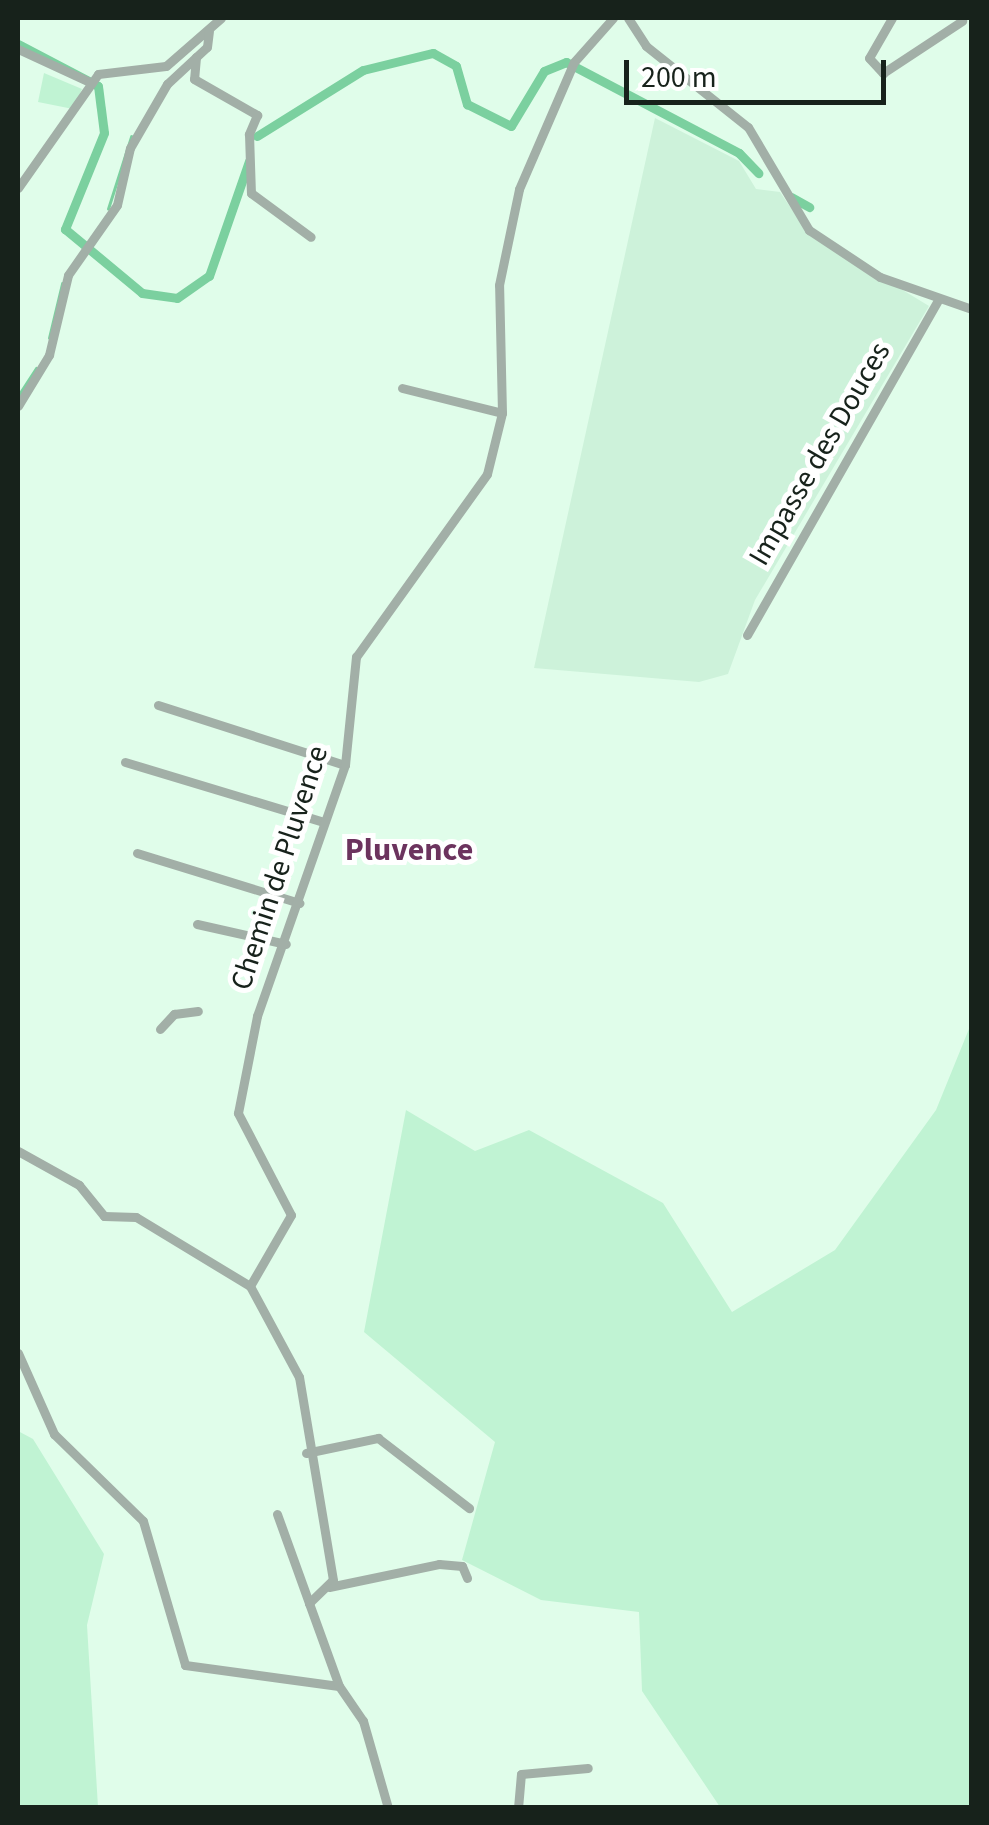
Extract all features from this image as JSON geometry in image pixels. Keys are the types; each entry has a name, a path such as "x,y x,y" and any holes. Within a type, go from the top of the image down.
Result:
{"street":[{"path":"18,50 93,81 166,66 221,18"},
{"name":"Chemin de Pluvence","path":"250,1286 292,1215 238,1113 257,1016 286,944 345,764 356,657 478,491 502,414 499,285 509,228 540,127 572,66 613,18"},
{"path":"628,18 646,46 741,120 809,230 880,278 972,309"},
{"path":"892,18 869,58 883,73 962,21"},
{"path":"18,406 49,355 68,275 121,196 130,148 168,84 196,57 209,32"},
{"path":"196,57 194,79 256,113 251,193 311,237"},
{"path":"18,188 93,81"},
{"name":"Impasse des Douces","path":"747,635 938,300"},
{"path":"402,388 502,414"},
{"path":"158,705 345,764"},
{"path":"125,762 324,822"},
{"path":"137,853 300,903"},
{"path":"198,924 286,944"},
{"path":"160,1029 174,1014 198,1011"},
{"path":"18,1151 79,1185 104,1216 136,1217 250,1286 299,1378 306,1454 329,1588"},
{"path":"18,1353 54,1434 143,1521 185,1665 339,1686"},
{"path":"18,1365 28,1373"},
{"path":"306,1454 378,1438 469,1508"},
{"path":"277,1514 339,1686 363,1721 388,1808"},
{"path":"309,1603 329,1588 439,1564 462,1566 467,1578"},
{"path":"518,1808 522,1774 588,1768"}],"shaded area":[{"path":"44,73 82,89 73,109 38,102"},
{"path":"655,118 739,161 756,189 780,192 807,232 929,306 755,600 728,674 699,682 534,668"},
{"path":"971,1024 971,1807 720,1807 642,1691 639,1612 541,1600 462,1560 495,1442 364,1332 406,1110 475,1151 529,1130 663,1203 732,1312 835,1250 936,1110"},
{"path":"18,1431 33,1439 104,1554 87,1625 98,1807 18,1807"}],"waterway":[{"path":"18,44 98,86 104,133 65,229 142,293 177,298 209,276 249,161"},
{"path":"257,136 363,70 433,53 456,66 467,104 511,126 544,71 566,62 739,153 758,173"},
{"path":"108,209 131,137"},
{"path":"791,197 809,207"},
{"path":"49,338 62,284"},
{"path":"18,396 36,368"}],"district":[{"name":"Pluvence","path":"409,850"}]}
